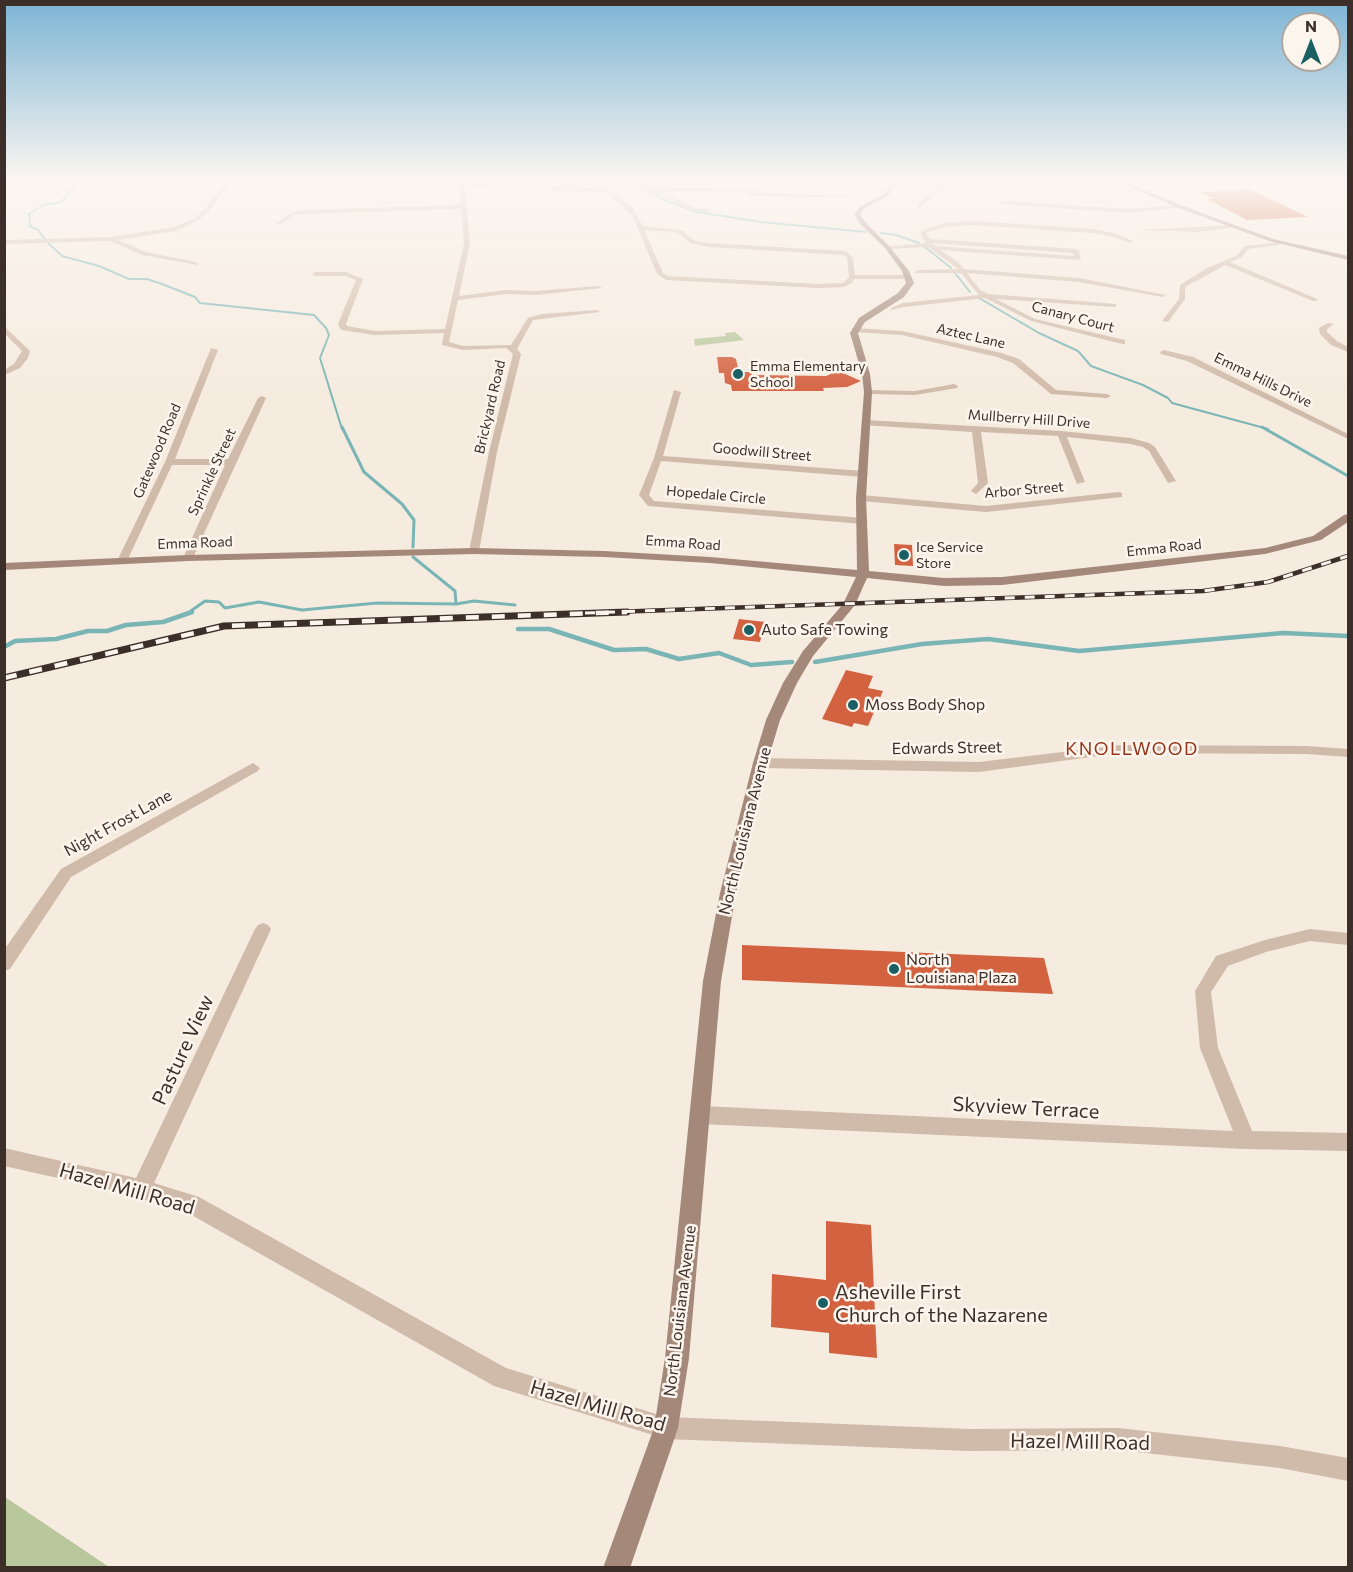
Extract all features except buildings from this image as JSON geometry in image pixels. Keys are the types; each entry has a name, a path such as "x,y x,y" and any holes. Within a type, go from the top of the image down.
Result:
{"street":[{"path":"138,251 196,264"},
{"path":"315,274 346,274 360,279 342,324 346,329 375,333 447,331 465,251"},
{"path":"650,251 660,274 666,278 818,286 844,285 850,282 852,277 850,258 846,253 820,251"},
{"path":"891,251 913,275"},
{"path":"939,251 964,271 978,291 986,296"},
{"path":"1037,251 1077,254"},
{"path":"1166,321 1182,299 1182,286 1209,269 1240,256 1243,251"},
{"path":"1318,251 1348,258"},
{"path":"1224,262 1315,300"},
{"path":"852,277 964,271 1079,280 1163,295"},
{"path":"855,330 862,320 908,289 913,275"},
{"path":"455,298 506,292 536,293 599,288"},
{"path":"893,309 903,305 986,296 1115,305"},
{"name":"Canary Court","path":"986,296 1033,321 1122,342"},
{"path":"513,348 530,319 597,312"},
{"path":"1330,324 1323,328 1323,332 1334,343 1348,350"},
{"path":"4,328 26,351 24,358 17,366 4,373"},
{"name":"North Louisiana Avenue","path":"616,1568 666,1428 677,1358 715,963 728,893 760,763 773,720 790,683 808,654 849,605 863,575 861,498 868,392 866,374 855,340 855,330"},
{"name":"Aztec Lane","path":"855,330 907,334 999,355 1016,361 1054,392 1107,396"},
{"name":"Brickyard Road","path":"447,331 444,340 448,346 463,348 498,345 513,348 516,354 493,452 474,551"},
{"name":"Gatewood Road","path":"122,561 169,462 214,351"},
{"name":"Emma Hills Drive","path":"1164,352 1190,359 1348,437"},
{"path":"868,392 915,393 954,386"},
{"name":"Hopedale Circle","path":"677,392 658,458 644,495 651,504 863,521"},
{"name":"Sprinkle Street","path":"188,558 262,398"},
{"name":"Mullberry Hill Drive","path":"866,423 1061,434 1131,441 1152,449 1171,481"},
{"path":"975,430 982,483 976,491"},
{"path":"1061,434 1080,482"},
{"name":"Goodwill Street","path":"658,458 863,474"},
{"path":"169,462 231,462"},
{"name":"Arbor Street","path":"861,498 986,508 1119,495"},
{"name":"Emma Road","path":"4,567 188,558 474,551 698,559 944,582 1009,580 1265,551 1317,538 1348,517"},
{"name":"Edwards Street","path":"760,763 979,767 1121,749 1306,750 1348,753"},
{"name":"Night Frost Lane","path":"4,964 66,873 253,768"},
{"name":"Pasture View","path":"141,1190 263,929"},
{"path":"1246,1140 1209,1048 1203,991 1222,961 1244,953 1310,935 1348,939"},
{"name":"Skyview Terrace","path":"701,1115 1246,1140 1348,1142"},
{"name":"Hazel Mill Road","path":"4,1157 192,1204 502,1378 666,1428 969,1440 1118,1439 1280,1457 1348,1470"}],"green space":[{"path":"735,332 744,340 695,346 694,339 726,336 725,333"},
{"path":"5,1497 109,1567 5,1567"}],"waterway":[{"path":"57,251 62,256 99,266 129,279 147,279 162,284 195,297 200,303 314,315 329,335 320,358 342,429"},
{"path":"930,251 951,268"},
{"path":"955,273 970,292"},
{"path":"979,298 1039,333 1078,351 1091,366 1143,385 1168,398 1172,403 1263,428"},
{"path":"342,427 364,472 402,504 414,520 413,547"},
{"path":"1263,428 1268,429"},
{"path":"1263,428 1348,476"},
{"path":"413,557 455,591 456,604"},
{"path":"188,613 205,601 219,602 225,608 259,602 302,610 377,603 456,604"},
{"path":"456,604 474,601 515,605"},
{"path":"4,647 15,641 56,639 88,631 107,631 126,625 163,622 192,612"},
{"path":"518,629 549,629 614,650 646,649 679,659 719,653 751,665 792,662"},
{"path":"815,662 922,644 988,639 1079,651 1283,633 1348,636"}],"railway":[{"path":"585,613 1203,591 1268,582 1348,556"},
{"path":"4,678 224,626 627,612"}],"place":[{"name":"Emma Elementary School","path":"738,374"},
{"name":"Ice Service Store","path":"904,555"},
{"name":"Auto Safe Towing","path":"749,630"},
{"name":"Moss Body Shop","path":"853,705"},
{"name":"North Louisiana Plaza","path":"894,969"},
{"name":"Asheville First Church of the Nazarene","path":"823,1303"}],"district":[{"name":"KNOLLWOOD","path":"1132,749"}]}
